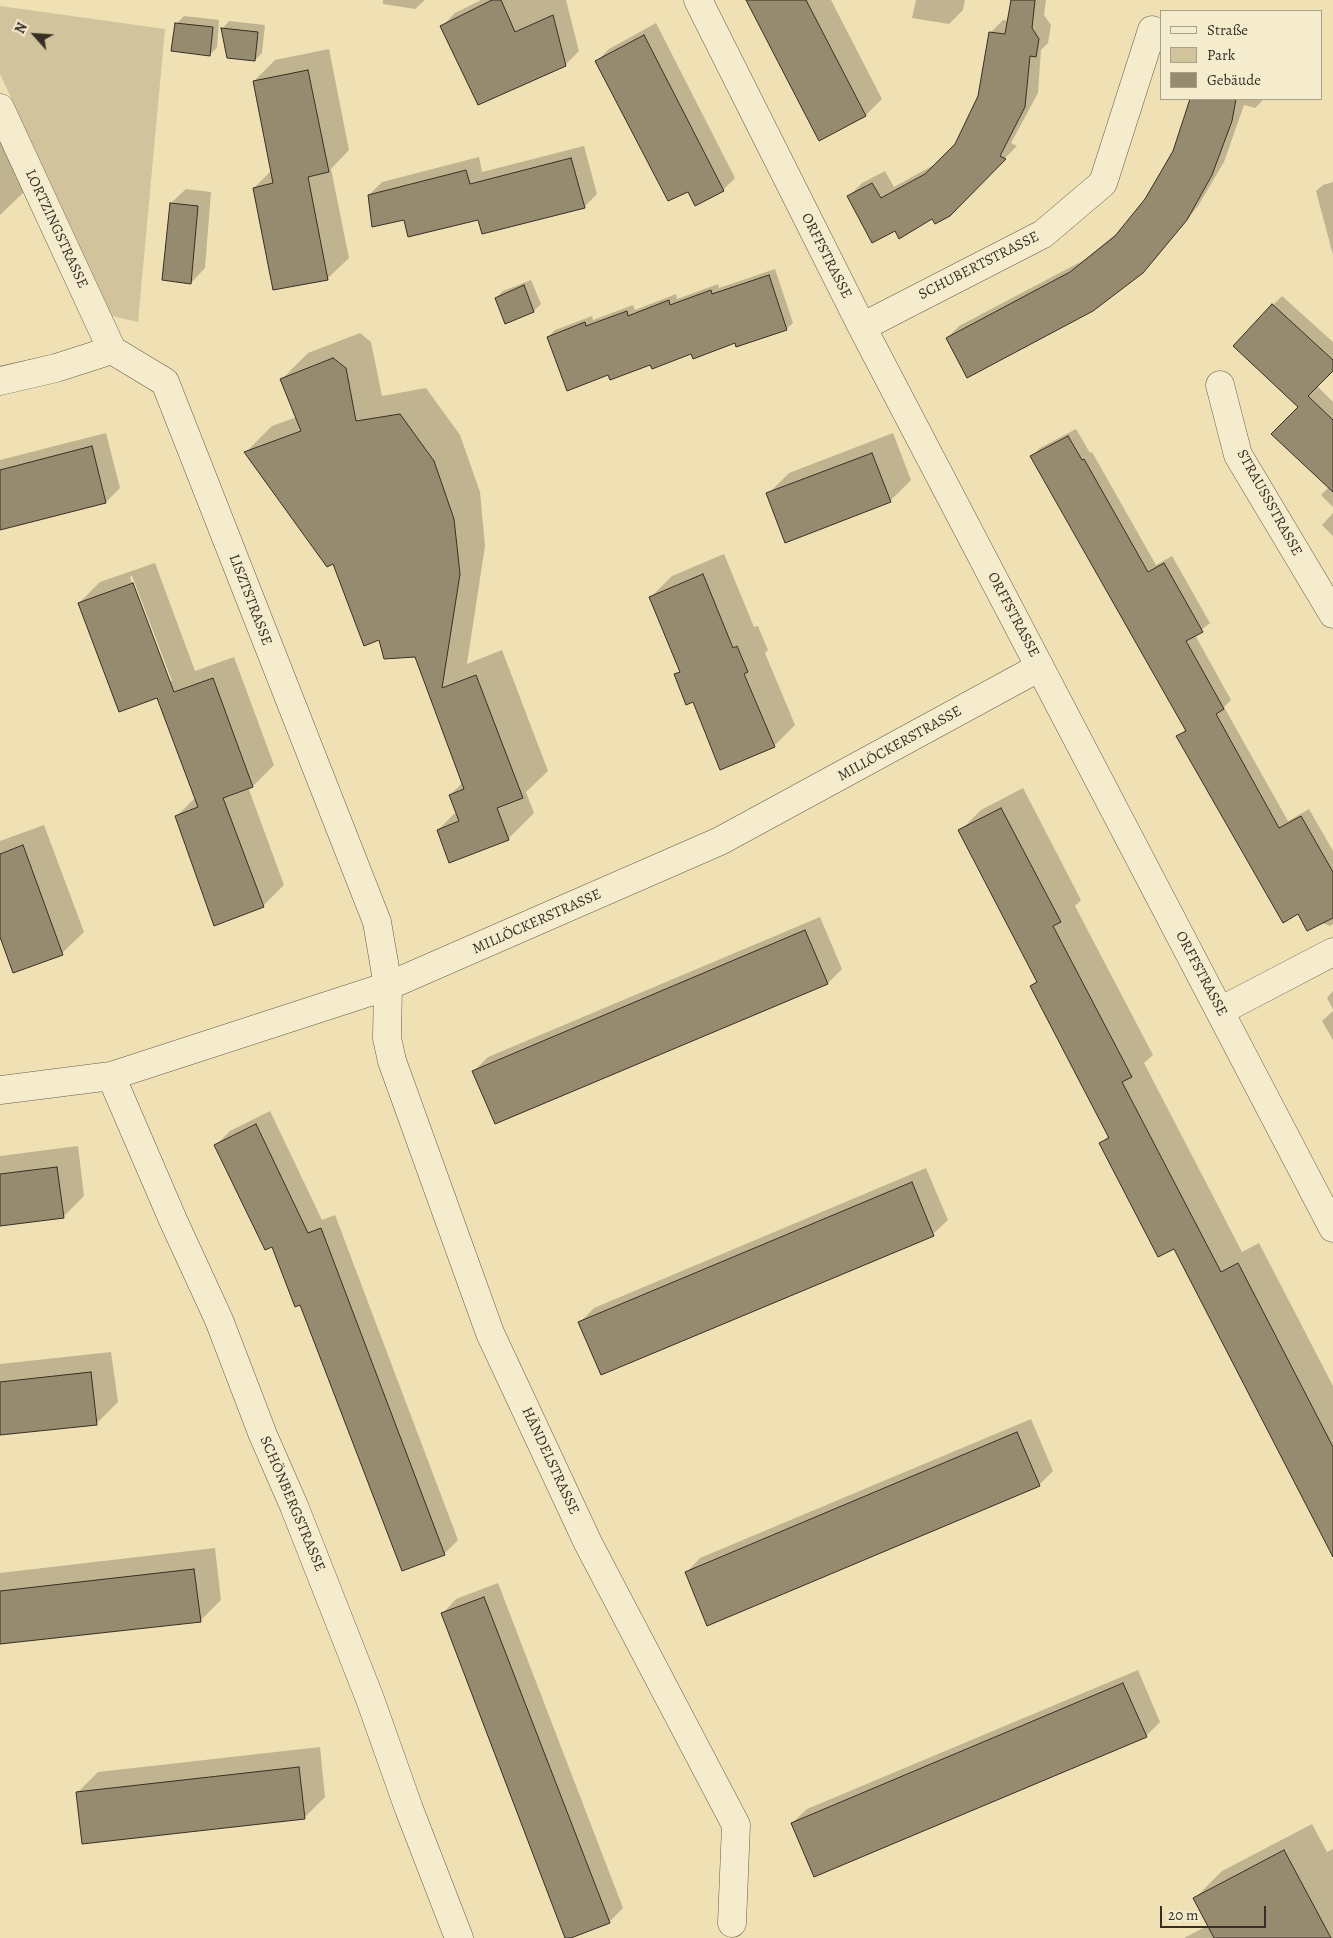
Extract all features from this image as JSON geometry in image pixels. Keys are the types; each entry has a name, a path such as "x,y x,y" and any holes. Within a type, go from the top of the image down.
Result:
{"street":[{"name":"ORFFSTRASSE","path":"698,0 862,327 1333,1228"},
{"name":"SCHUBERTSTRASSE","path":"862,327 1043,234 1103,183 1152,30"},
{"name":"LORTZINGSTRASSE","path":"0,108 112,350"},
{"path":"0,381 56,368 112,350"},
{"name":"LISZTSTRASSE","path":"112,350 165,382 377,922 388,986"},
{"name":"STRAUSSSTRASSE","path":"1220,385 1238,455 1333,614"},
{"name":"MILLÖCKERSTRASSE","path":"0,1090 111,1076 388,986 720,841 1040,667"},
{"path":"1220,1011 1333,952"},
{"name":"HÄNDELSTRASSE","path":"388,986 386,1038 392,1061 490,1333 588,1543 736,1825 732,1923"},
{"name":"SCHÖNBERGSTRASSE","path":"111,1076 173,1220 219,1320 263,1435 294,1506 370,1699 409,1809 459,1938"}],"green space":[{"path":"0,6 165,29 138,322 112,316 0,74"}],"building":[{"path":"492,0 501,0 515,32 553,15 566,66 478,105 440,26"},
{"path":"746,0 806,0 866,116 819,141"},
{"path":"1011,0 1035,0 1032,28 1039,39 1036,57 1030,56 1025,107 1000,156 1006,159 950,216 935,224 932,219 899,239 895,231 872,243 847,196 872,183 881,198 925,174 955,144 978,96 989,32 1005,34"},
{"path":"175,23 213,27 210,56 171,51"},
{"path":"221,28 258,32 255,61 227,58"},
{"path":"644,35 724,191 695,206 688,192 668,201 595,61"},
{"path":"308,70 329,172 308,177 328,280 273,290 253,188 273,183 253,81"},
{"path":"1190,100 1236,100 1232,121 1212,175 1187,220 1143,273 1093,311 967,378 946,338 1070,272 1115,236 1145,199 1173,151"},
{"path":"571,158 585,208 482,234 478,220 408,237 404,220 372,227 368,195 466,170 470,184"},
{"path":"170,203 198,206 191,284 162,280"},
{"path":"769,275 787,330 736,347 735,343 693,359 691,354 652,369 650,365 610,380 608,375 567,391 547,337 585,322 586,326 627,311 628,316 669,300 670,305 711,290 712,294"},
{"path":"524,285 534,312 505,324 495,298"},
{"path":"1272,304 1333,360 1333,371 1308,396 1333,420 1333,492 1271,434 1298,407 1233,346"},
{"path":"333,358 346,368 356,421 400,414 434,461 454,519 460,574 442,688 476,675 523,798 497,808 509,840 449,863 437,830 459,821 449,795 464,789 415,657 384,659 379,640 364,646 333,564 327,567 244,452 301,431 280,379"},
{"path":"1068,436 1082,460 1084,459 1148,572 1164,563 1203,632 1186,641 1224,709 1216,714 1279,828 1301,816 1333,872 1333,918 1307,931 1298,914 1283,923 1176,736 1186,731 1030,456"},
{"path":"92,446 106,503 0,530 0,470"},
{"path":"872,453 891,502 785,543 766,493"},
{"path":"703,574 733,648 737,646 748,672 744,674 775,747 720,770 693,702 686,705 674,674 680,672 649,597"},
{"path":"133,583 174,692 213,678 253,787 223,798 264,907 214,926 175,816 198,807 157,698 119,712 78,603"},
{"path":"1001,808 1061,922 1053,926 1132,1077 1122,1082 1221,1272 1238,1263 1333,1447 1333,1557 1174,1249 1158,1257 1099,1143 1109,1138 1030,986 1037,982 958,830"},
{"path":"23,845 63,955 13,973 0,937 0,854"},
{"path":"805,930 828,984 495,1124 472,1071"},
{"path":"256,1124 308,1233 321,1228 445,1555 402,1571 300,1305 295,1307 272,1247 265,1250 214,1145"},
{"path":"57,1167 64,1218 0,1226 0,1174"},
{"path":"912,1182 934,1236 601,1375 578,1322"},
{"path":"91,1372 97,1425 0,1435 0,1382"},
{"path":"1017,1432 1040,1486 707,1626 685,1572"},
{"path":"194,1569 201,1622 0,1644 0,1591"},
{"path":"484,1597 610,1923 571,1938 565,1938 441,1613"},
{"path":"1123,1683 1147,1737 814,1877 791,1823"},
{"path":"299,1767 305,1819 82,1844 76,1792"},
{"path":"1284,1850 1331,1938 1214,1938 1193,1898"}]}
